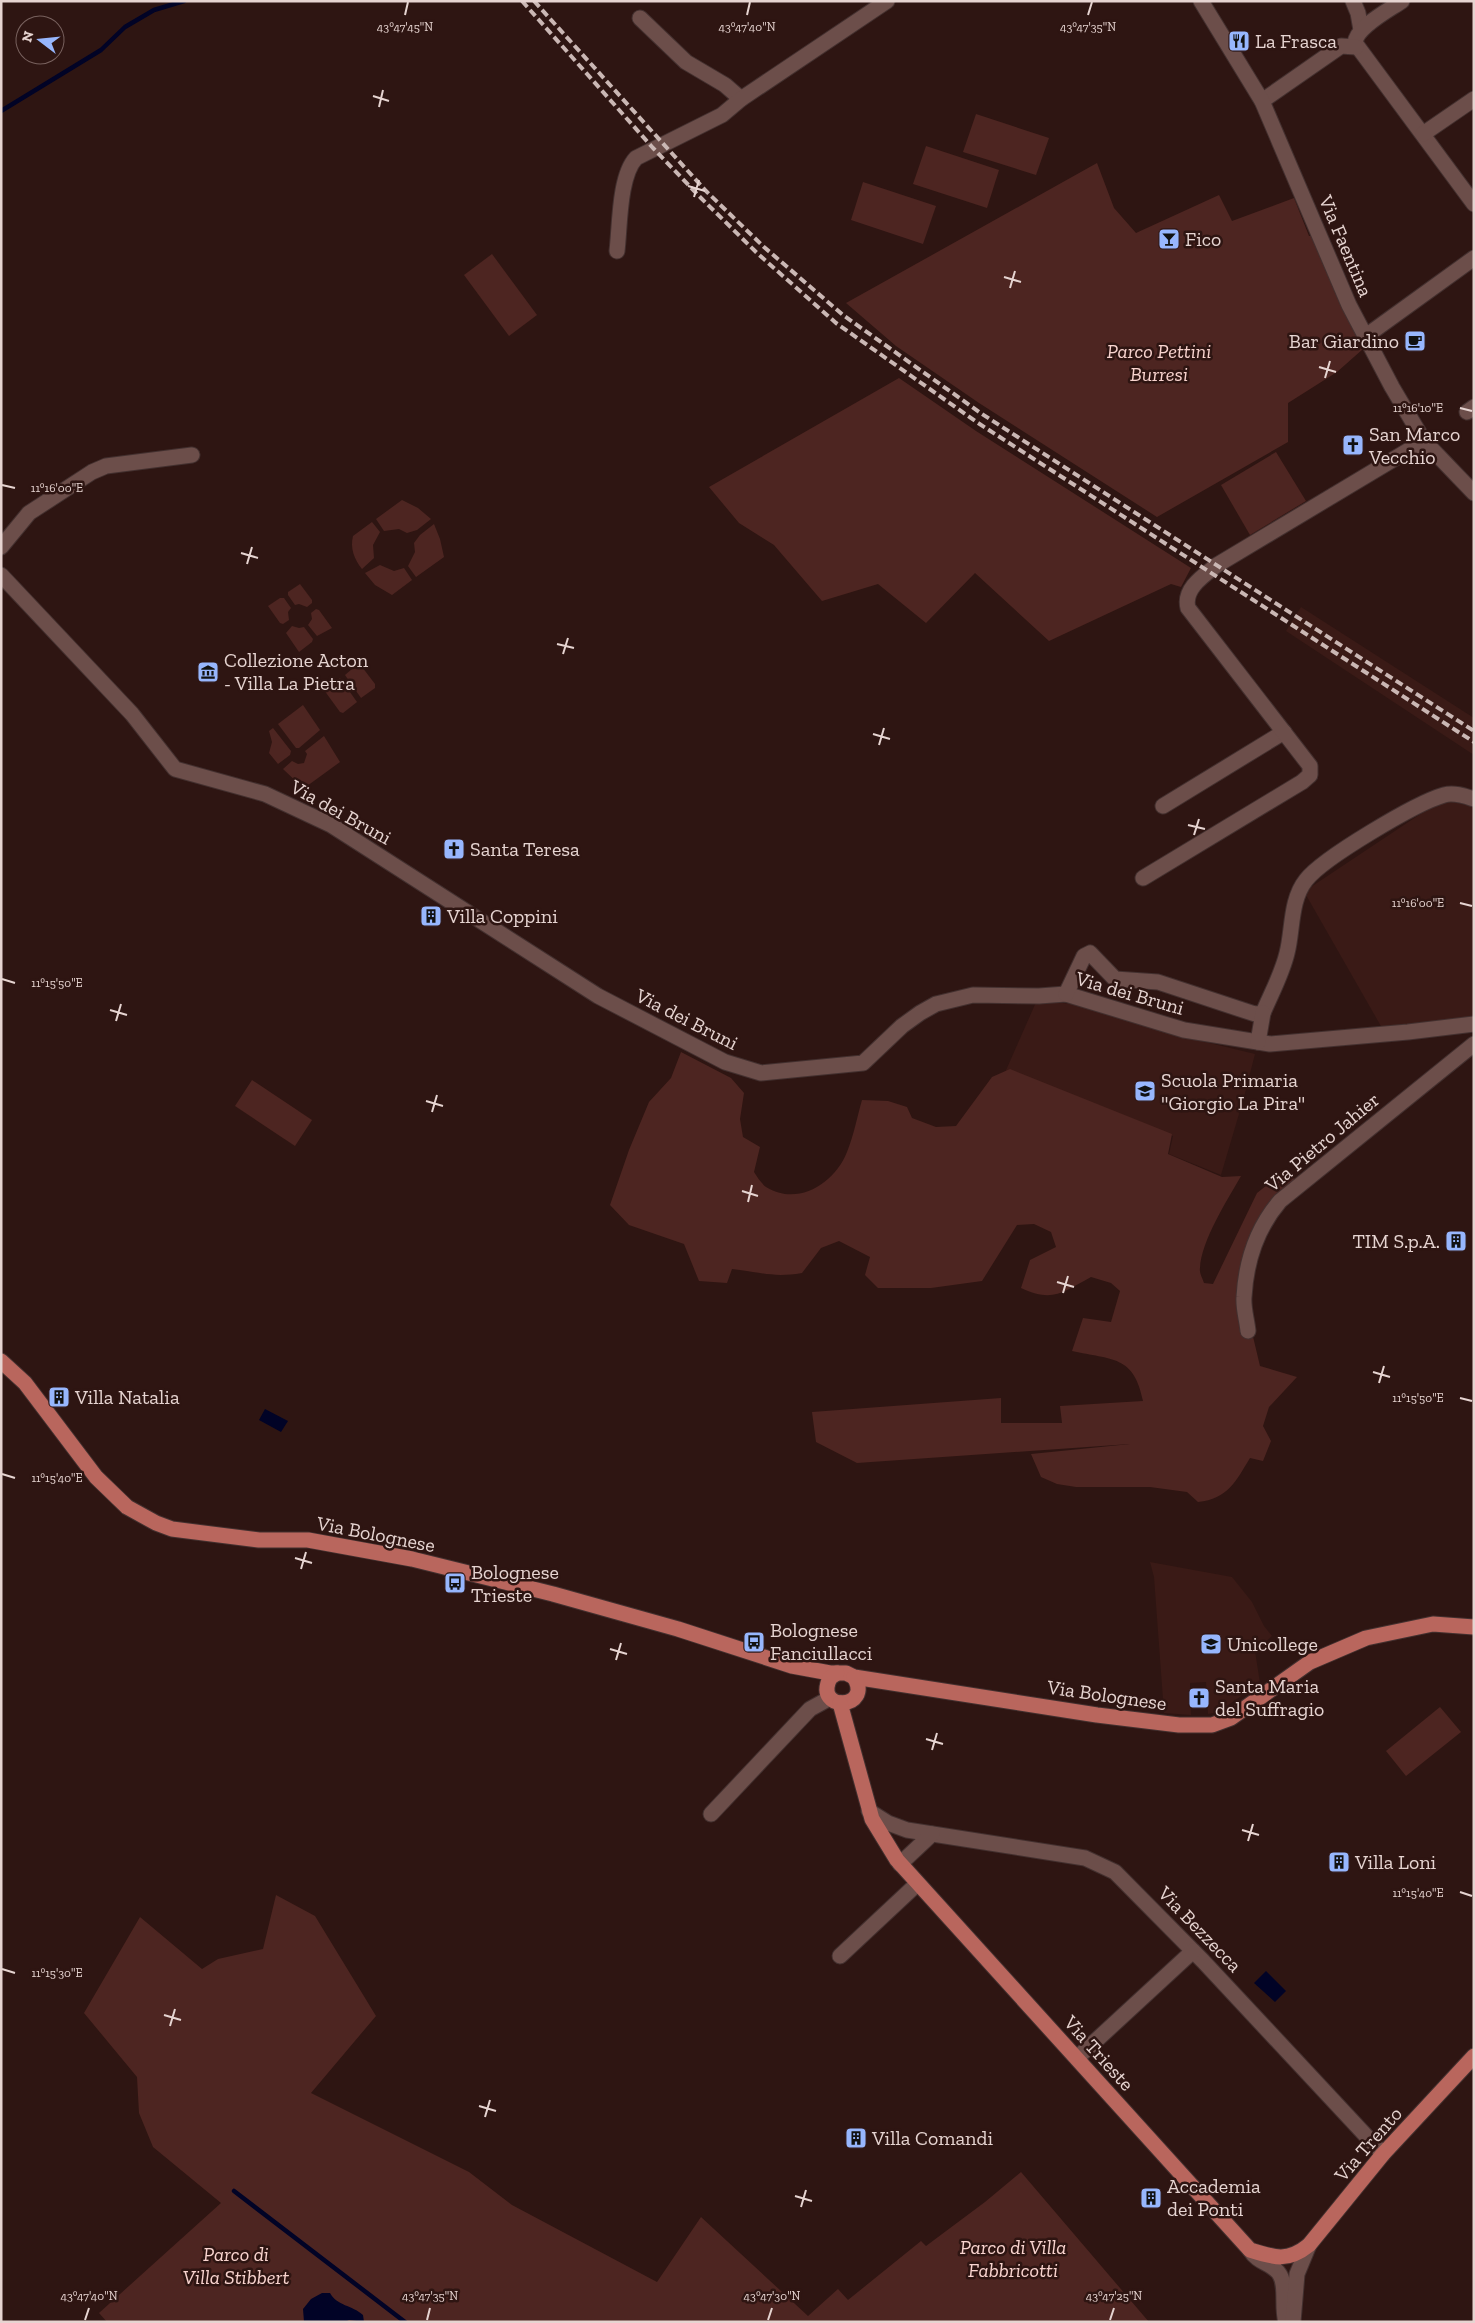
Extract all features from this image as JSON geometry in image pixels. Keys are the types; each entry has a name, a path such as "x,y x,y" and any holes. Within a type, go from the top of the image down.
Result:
{"main road":[{"name":"Via Bolognese","path":"1,1361 25,1384 96,1477 127,1507 156,1524 259,1540 308,1540 323,1542 412,1559 598,1607 802,1668 846,1673 854,1677 1096,1715 1179,1724 1212,1725 1232,1718 1310,1662 1366,1638 1433,1624 1474,1627"},
{"name":"Via Bolognese","path":"802,1668 832,1697"},
{"path":"837,1673 830,1678 832,1697 849,1702 856,1696 858,1688 854,1677"},
{"name":"Via Trieste","path":"832,1697 869,1811 880,1834 900,1864 1250,2250"},
{"name":"Via Trento","path":"1250,2250 1276,2257 1292,2256 1309,2245 1383,2154 1474,2056"}],"street":[{"path":"617,251 625,178 633,162 653,148 722,115 741,99 887,1"},
{"name":"Via Faentina","path":"1200,1 1262,101 1349,305 1392,387 1424,442 1474,493"},
{"path":"1353,1 1358,13 1361,30"},
{"path":"1402,1 1361,30 1356,37 1356,47 1474,204"},
{"path":"640,18 686,62 725,85 741,99"},
{"path":"1262,101 1341,46 1356,47"},
{"path":"1423,134 1474,99"},
{"path":"1366,336 1474,258"},
{"path":"1143,878 1302,782 1310,775 1310,766 1188,608 1186,601 1188,592 1216,565 1424,442"},
{"path":"1,547 29,514 92,472 106,466 192,456"},
{"name":"Via dei Bruni","path":"1,575 132,714 175,768 265,794 331,825 598,996 695,1048 744,1069 761,1073 863,1062 902,1026 936,1004 974,995 1039,996 1066,994 1184,1030 1258,1042 1285,1043 1474,1024"},
{"path":"1163,806 1284,732"},
{"path":"1258,1042 1263,1013 1287,955 1296,897 1306,880 1341,852 1407,812 1444,795 1458,794 1474,799"},
{"path":"1066,994 1084,956 1090,953 1115,980 1158,982 1255,1014 1263,1013"},
{"name":"Via Pietro Jahier","path":"1248,1331 1244,1298 1250,1256 1260,1228 1269,1214 1280,1201 1474,1044"},
{"path":"711,1814 810,1709 832,1697"},
{"name":"Via Bezzecca","path":"869,1811 898,1828 1064,1854 1096,1862 1124,1879 1383,2154"},
{"path":"900,1864 932,1834"},
{"path":"840,1956 917,1884"},
{"path":"1077,2058 1193,1951"},
{"path":"1293,2322 1297,2274 1309,2245"},
{"name":"Via Trieste","path":"1250,2250 1256,2259 1275,2269 1281,2277 1286,2322"}],"shaded area":[{"path":"1301,607 1474,718 1474,755 1286,631"},
{"path":"1450,801 1474,807 1474,1019 1382,1028 1306,895 1311,887 1431,807"},
{"name":"Scuola Primaria \"Giorgio La Pira\"","path":"1037,1000 1080,1005 1160,1031 1255,1054 1242,1105 1238,1106 1239,1114 1221,1175 1169,1154 1173,1136 1003,1077"},
{"name":"Unicollege","path":"1150,1562 1232,1577 1252,1602 1264,1626 1272,1636 1255,1651 1260,1683 1218,1712 1208,1714 1206,1682 1190,1683 1191,1715 1164,1713 1154,1577"}],"green space":[{"path":"976,114 1049,138 1036,175 963,152"},
{"path":"926,146 999,170 987,208 913,184"},
{"name":"Parco Pettini Burresi","path":"1097,163 1114,208 1136,233 1219,195 1232,221 1294,198 1309,236 1312,236 1363,349 1337,372 1288,403 1288,442 1157,517 979,403 896,346 846,303"},
{"path":"863,182 936,206 923,244 851,220"},
{"path":"492,254 537,315 509,336 464,275"},
{"path":"899,378 976,431 1191,568 1181,587 1171,584 1049,641 975,573 926,623 878,584 822,601 774,545 739,523 709,487"},
{"path":"1276,452 1306,501 1250,535 1221,485"},
{"path":"402,500 418,508 431,519 417,530 407,533 399,529 384,531 376,519"},
{"path":"372,522 380,532 373,545 374,558 362,569 353,553 353,536"},
{"path":"434,524 444,557 416,577 408,566 415,552 414,543 420,535"},
{"path":"380,565 394,571 404,568 412,580 392,595 375,585 365,573"},
{"path":"300,584 312,600 312,603 307,607 299,604 295,605 288,595 288,592"},
{"path":"280,598 284,598 291,608 288,612 289,620 283,624 280,623 268,606"},
{"path":"316,609 319,610 332,628 317,636 308,625 312,619 311,613"},
{"path":"292,626 304,627 313,639 312,642 299,652 286,633"},
{"path":"359,663 375,684 375,688 361,698 345,675"},
{"path":"340,678 357,702 343,713 340,712 324,690"},
{"path":"303,705 320,730 299,748 296,748 278,724"},
{"path":"273,728 291,751 290,755 278,764 269,753 272,742 269,731"},
{"path":"324,736 340,762 307,786 300,785 283,769 292,761 298,764 304,763 307,754 305,751"},
{"path":"681,1052 731,1078 744,1093 740,1119 743,1137 760,1147 754,1172 764,1186 778,1193 803,1193 825,1182 834,1173 847,1152 862,1100 888,1101 907,1107 912,1118 936,1127 956,1126 992,1077 1010,1069 1172,1134 1168,1154 1222,1177 1241,1176 1216,1220 1205,1245 1200,1270 1204,1283 1213,1284 1257,1193 1286,1170 1297,1182 1270,1201 1257,1223 1240,1282 1260,1366 1297,1377 1269,1407 1263,1426 1271,1441 1263,1461 1250,1458 1230,1488 1217,1497 1198,1502 1187,1492 1150,1487 1076,1487 1057,1484 1041,1477 1031,1454 1130,1444 857,1463 816,1442 812,1412 1001,1398 1001,1423 1062,1423 1060,1406 1143,1401 1134,1375 1127,1367 1110,1359 1072,1351 1083,1318 1111,1322 1120,1291 1111,1283 1091,1277 1058,1294 1042,1295 1021,1288 1030,1260 1056,1247 1051,1232 1034,1224 1017,1225 982,1281 931,1288 878,1288 865,1275 870,1257 839,1241 821,1248 802,1273 774,1275 732,1269 727,1283 699,1281 684,1244 629,1225 610,1205 629,1150 649,1102 671,1078"},
{"path":"252,1080 312,1120 295,1146 235,1106"},
{"path":"1440,1707 1461,1732 1406,1776 1386,1751"},
{"path":"276,1895 315,1916 376,2016 311,2093 469,2172 512,2205 657,2282 701,2217 808,2316 838,2289 848,2300 921,2241 926,2246 985,2202 1021,2172 1149,2322 107,2322 99,2313 221,2203 153,2147 139,2113 137,2077 84,2013 140,1917 202,1969 218,1959 263,1949"}],"water":[{"path":"265,1409 288,1421 281,1432 259,1420"},
{"path":"1266,1971 1286,1991 1275,2002 1254,1983"},
{"path":"322,2293 330,2293 337,2301 359,2312 363,2315 364,2322 349,2320 345,2322 304,2322 303,2309 311,2299"}],"waterway":[{"path":"1,111 101,50 125,27 154,10 184,1"},
{"path":"234,2191 405,2322"}],"railway":[{"path":"522,1 653,148 701,198 757,253 836,323 978,423 1474,742"},
{"path":"534,1 706,191 764,247 843,315 982,414 1474,731"}],"place":[{"name":"La Frasca","path":"1239,41"},
{"name":"Fico","path":"1169,239"},
{"name":"Bar Giardino","path":"1415,341"},
{"name":"San Marco Vecchio","path":"1353,445"},
{"name":"Collezione Acton - Villa La Pietra","path":"208,672"},
{"name":"Santa Teresa","path":"454,849"},
{"name":"Villa Coppini","path":"431,916"},
{"name":"Scuola Primaria \"Giorgio La Pira\"","path":"1145,1091"},
{"name":"TIM S.p.A.","path":"1456,1241"},
{"name":"Villa Natalia","path":"59,1397"},
{"name":"Bolognese Trieste","path":"455,1583"},
{"name":"Bolognese Fanciullacci","path":"754,1642"},
{"name":"Unicollege","path":"1211,1644"},
{"name":"Santa Maria del Suffragio","path":"1199,1698"},
{"name":"Villa Loni","path":"1339,1862"},
{"name":"Villa Comandi","path":"856,2138"},
{"name":"Accademia dei Ponti","path":"1151,2198"}],"park label":[{"name":"Parco di Villa Fabbricotti","path":"1013,2258"},
{"name":"Parco di Villa Stibbert","path":"236,2266"}]}
